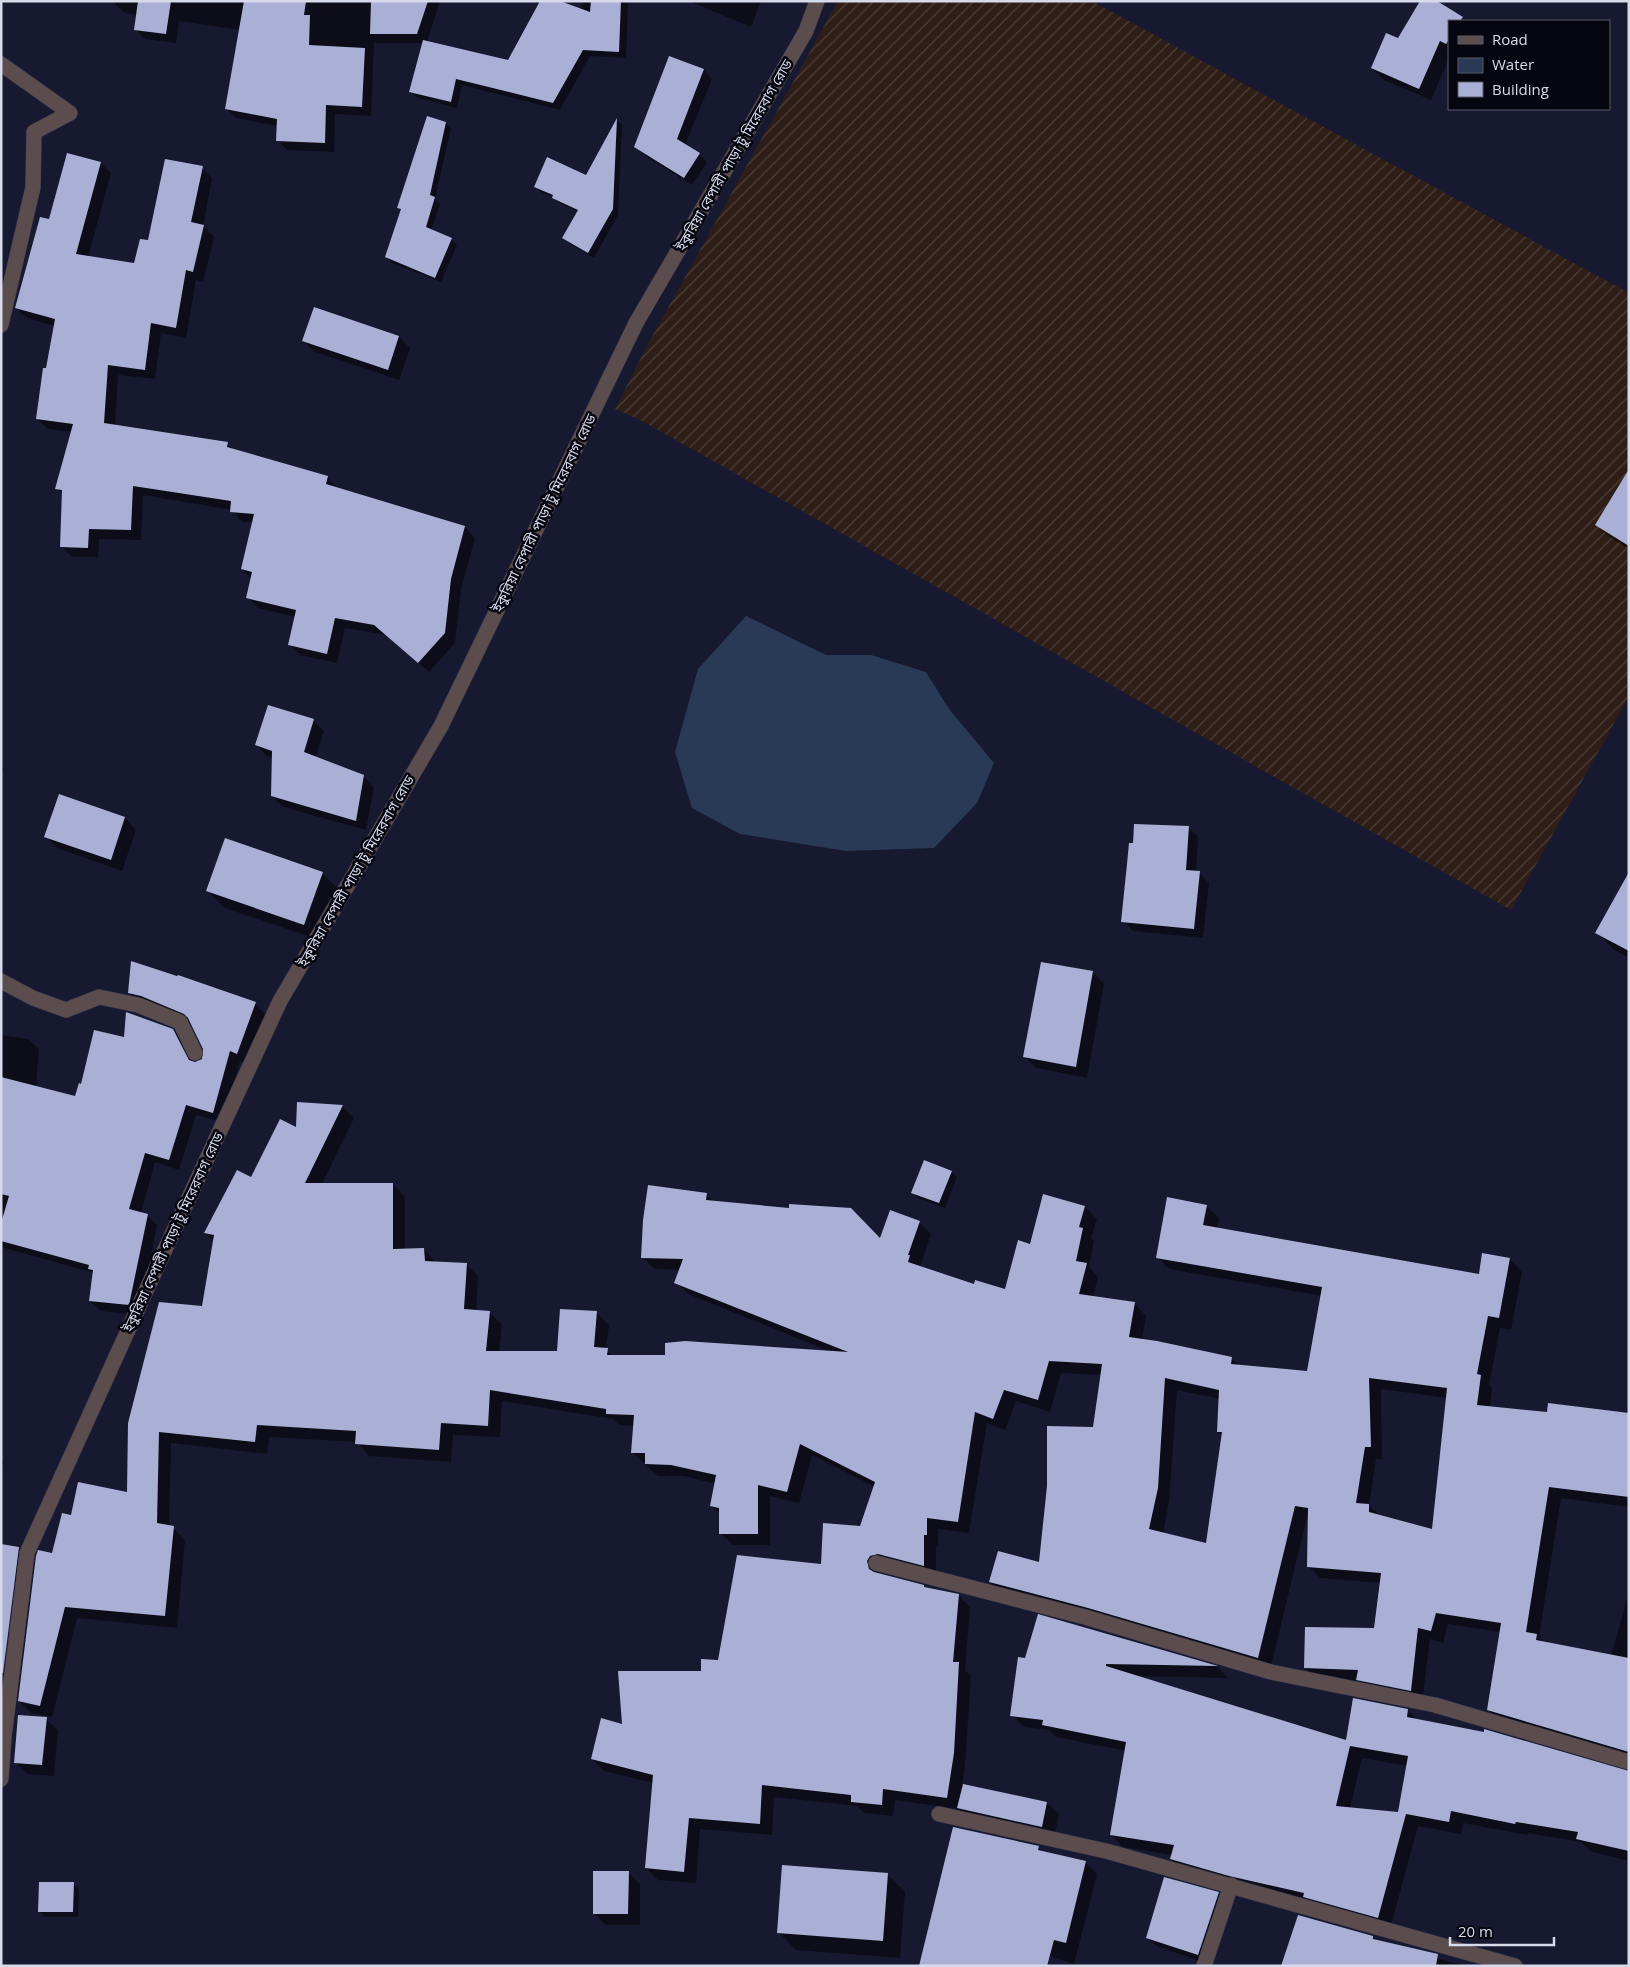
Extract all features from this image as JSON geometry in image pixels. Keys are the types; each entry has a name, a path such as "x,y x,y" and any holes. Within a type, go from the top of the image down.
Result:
{"street":[{"name":"ইকুরিয়া বেপারী পাড়া টু মিরেরবাগ রোড","path":"1,1779 2,1737 27,1553 280,1001 441,726 636,324 806,31 817,1"},
{"path":"1,64 70,113 34,132 33,187 1,325"},
{"path":"1,981 33,998 66,1010 99,997 138,1005 180,1022 194,1053"},
{"path":"876,1563 1085,1617 1271,1672 1435,1705 1629,1762"},
{"path":"939,1814 1106,1851 1515,1966"},
{"path":"1204,1966 1231,1885"}],"shaded area":[{"path":"838,1 1092,1 1629,293 1629,696 1511,910 642,421 615,409 648,344"}],"water":[{"path":"746,616 826,655 871,655 926,672 949,709 994,763 977,803 934,848 846,851 740,834 692,808 675,752 698,669"}],"building":[{"path":"138,1 171,1 166,34 134,30"},
{"path":"244,1 306,1 304,15 310,15 309,45 365,48 362,107 326,105 325,143 276,141 277,119 225,109"},
{"path":"371,1 428,1 417,34 370,34"},
{"path":"540,1 560,1 590,12 591,1 621,1 619,52 583,50 553,103 456,79 451,102 409,92 423,40 508,60"},
{"path":"1420,1 1437,1 1463,17 1461,20 1448,20 1448,41 1446,44 1440,41 1419,89 1371,68 1386,33 1398,38"},
{"path":"669,56 704,69 677,139 700,153 684,178 634,147"},
{"path":"427,116 446,122 430,195 435,197 426,227 452,238 435,278 385,257 401,209 397,208"},
{"path":"617,118 613,209 588,253 562,238 578,210 552,198 553,195 534,187 547,157 586,175"},
{"path":"67,153 101,162 76,254 134,263 140,239 148,240 165,159 203,166 191,222 204,225 193,272 186,270 176,328 151,323 145,370 108,365 104,423 228,442 227,447 328,476 326,484 465,526 451,579 445,633 418,663 374,625 335,618 327,654 288,645 296,610 246,598 252,572 241,569 254,514 230,512 231,501 133,486 131,530 89,529 88,548 60,547 62,490 55,489 73,424 36,419 43,368 46,368 55,319 15,308 40,217 49,219"},
{"path":"314,307 399,336 388,370 302,341"},
{"path":"1629,469 1629,546 1595,525"},
{"path":"268,705 314,719 304,752 364,775 356,821 271,796 272,751 255,745"},
{"path":"59,794 125,817 111,860 44,837"},
{"path":"1134,824 1189,826 1186,870 1200,871 1194,929 1121,922 1129,843 1133,843"},
{"path":"225,838 323,872 304,925 206,891"},
{"path":"1629,872 1629,951 1595,933"},
{"path":"131,961 256,1002 237,1054 230,1051 213,1113 186,1105 169,1160 145,1153 129,1209 148,1214 129,1305 89,1301 93,1270 88,1269 89,1265 1,1241 1,1223 9,1196 1,1194 1,1077 75,1096 79,1083 81,1084 94,1030 124,1037 126,1012 173,1029 189,1060 195,1062 202,1059 203,1049 188,1018 184,1014 141,996 128,993"},
{"path":"1041,962 1093,971 1076,1067 1023,1057"},
{"path":"297,1102 343,1105 305,1183 393,1183 393,1249 424,1248 425,1261 467,1263 464,1309 490,1311 486,1351 557,1351 560,1309 597,1311 594,1347 608,1348 607,1355 665,1355 665,1343 685,1341 848,1352 674,1283 683,1259 641,1258 643,1220 648,1185 707,1193 706,1200 789,1208 789,1204 851,1208 880,1238 890,1210 920,1221 908,1255 910,1255 908,1262 974,1284 975,1280 1005,1289 1018,1240 1030,1244 1043,1194 1085,1206 1079,1227 1083,1228 1076,1261 1087,1263 1079,1294 1135,1302 1129,1337 1232,1357 1231,1364 1307,1371 1322,1287 1156,1258 1167,1197 1207,1205 1203,1225 1479,1274 1482,1253 1510,1258 1499,1318 1488,1316 1477,1374 1481,1375 1477,1405 1547,1412 1548,1403 1629,1413 1629,1497 1549,1487 1526,1632 1537,1634 1536,1640 1629,1658 1629,1752 1487,1710 1501,1623 1436,1613 1431,1631 1418,1628 1411,1691 1356,1680 1358,1670 1304,1668 1305,1627 1374,1628 1381,1573 1307,1567 1308,1508 1295,1506 1258,1658 1088,1608 989,1582 998,1551 1039,1562 1047,1486 1047,1426 1093,1427 1102,1364 1049,1361 1038,1400 1004,1390 993,1419 975,1412 958,1522 927,1518 927,1535 924,1535 924,1566 878,1554 870,1556 867,1561 869,1569 874,1572 924,1585 924,1587 959,1594 953,1662 959,1662 954,1753 947,1798 883,1789 882,1805 851,1802 851,1795 762,1785 760,1824 689,1818 684,1872 645,1868 653,1775 591,1759 601,1718 622,1724 618,1671 701,1671 701,1659 718,1660 737,1555 821,1564 823,1523 860,1526 875,1482 800,1444 787,1492 758,1485 758,1534 719,1534 719,1508 710,1506 716,1475 671,1465 645,1464 645,1453 631,1453 634,1415 606,1414 606,1409 490,1390 488,1426 441,1423 439,1450 355,1444 356,1431 257,1425 255,1442 159,1432 157,1523 174,1526 165,1616 65,1607 40,1706 18,1701 38,1550 52,1553 62,1513 71,1515 78,1482 127,1492 128,1423 159,1302 202,1306 214,1235 204,1233 237,1170 251,1177 280,1119 296,1127","holes":["1165,1378 1219,1390 1217,1432 1222,1432 1206,1543 1149,1529 1158,1488","1369,1378 1447,1388 1432,1529 1369,1512 1369,1504 1356,1503 1365,1447 1371,1447"]},
{"path":"924,1160 952,1171 939,1203 911,1193"},
{"path":"1,1544 19,1547 3,1673 1,1673"},
{"path":"1038,1614 1218,1666 1106,1664 1106,1666 1346,1740 1353,1698 1408,1709 1407,1717 1484,1732 1484,1729 1629,1771 1629,1851 1576,1839 1578,1832 1516,1822 1515,1824 1451,1811 1449,1822 1406,1814 1378,1918 1303,1897 1304,1893 1229,1876 1170,1859 1174,1845 1110,1835 1126,1742 1042,1725 1043,1720 1010,1716 1018,1657 1025,1658","holes":["1350,1746 1408,1756 1398,1812 1336,1806"]},
{"path":"18,1715 47,1717 42,1765 14,1763"},
{"path":"963,1784 1047,1802 1042,1827 957,1808"},
{"path":"953,1827 1039,1846 1038,1850 1086,1861 1066,1943 1054,1940 1047,1966 919,1966"},
{"path":"782,1865 888,1873 883,1941 777,1933"},
{"path":"593,1871 629,1871 628,1914 593,1914"},
{"path":"1164,1877 1219,1892 1198,1955 1146,1938"},
{"path":"39,1882 74,1882 73,1912 38,1912"},
{"path":"1298,1915 1373,1936 1373,1939 1438,1954 1436,1966 1281,1966"}]}
